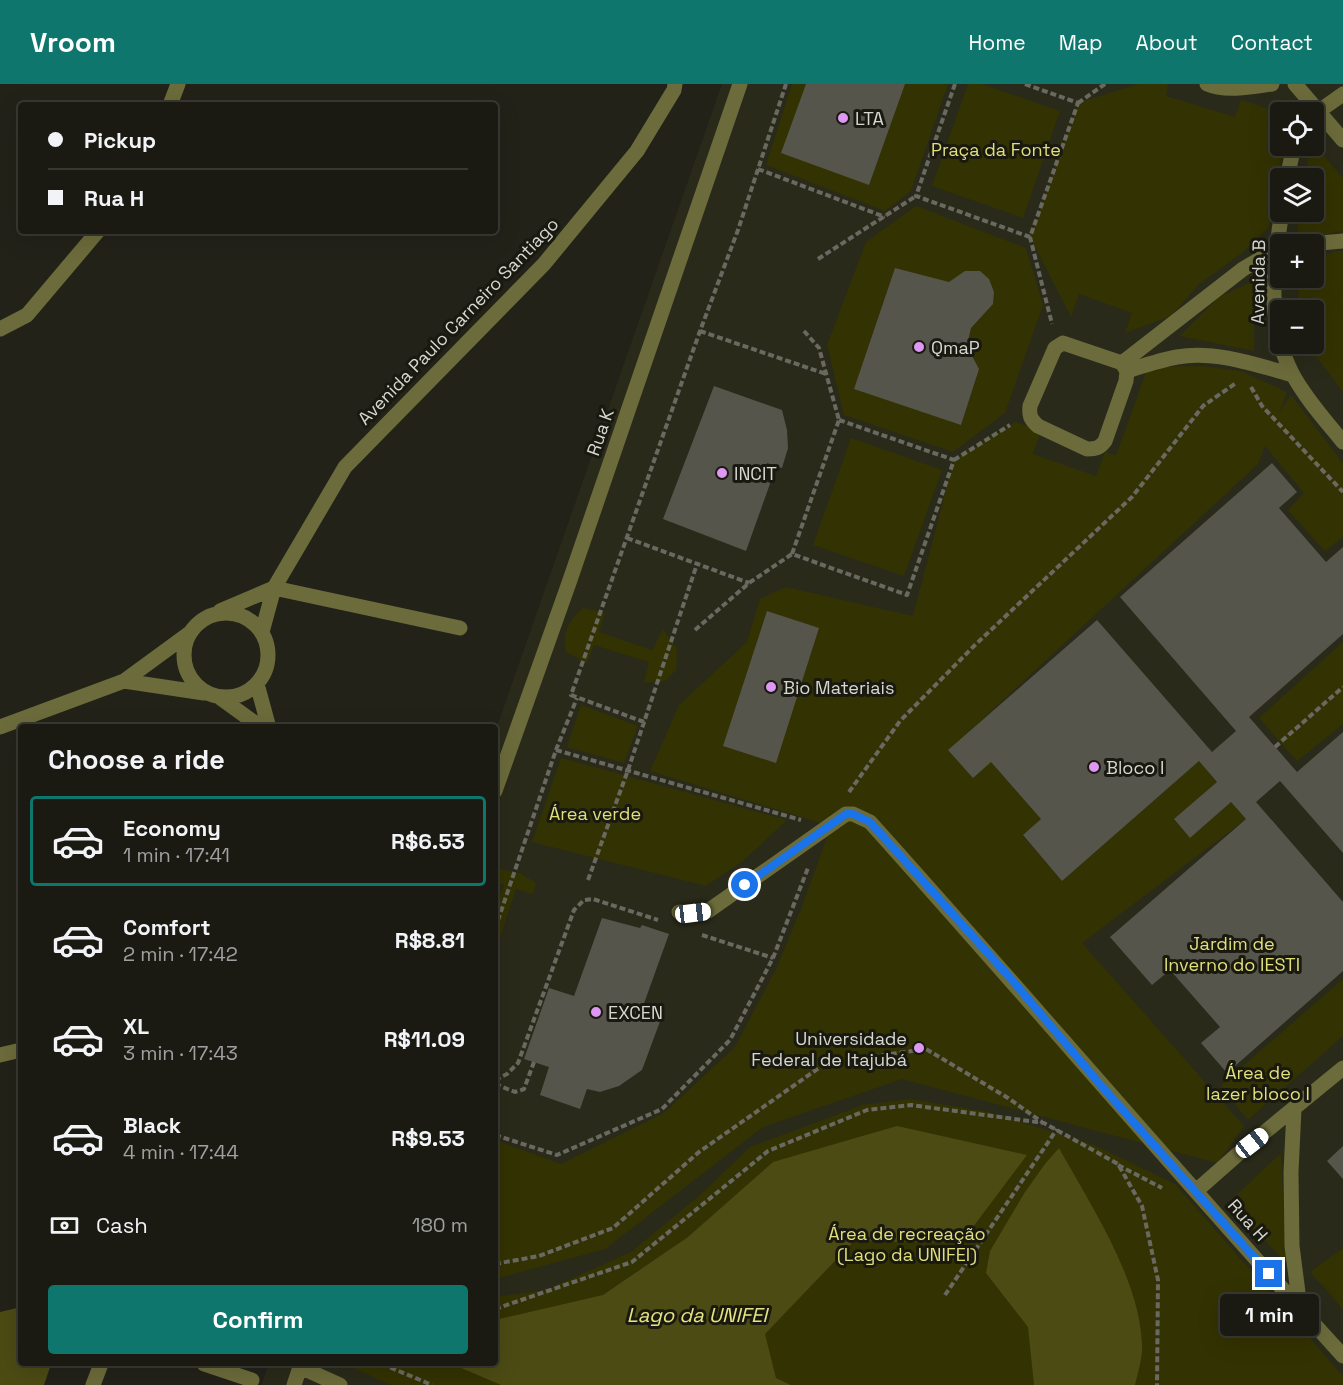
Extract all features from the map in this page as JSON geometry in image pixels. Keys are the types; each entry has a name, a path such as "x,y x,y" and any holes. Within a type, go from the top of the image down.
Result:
{"street":[{"path":"171,102 178,84"},
{"name":"Avenida Paulo Carneiro Santiago","path":"262,632 273,588 345,467 544,264 637,151 674,90 675,84"},
{"name":"Rua K","path":"498,783 574,569 740,84"},
{"path":"1207,84 1215,87 1253,87 1272,84"},
{"path":"1295,84 1307,102"},
{"path":"1324,109 1343,94"},
{"path":"1324,122 1343,140"},
{"path":"0,329 27,315 95,234"},
{"path":"1324,243 1343,241"},
{"path":"1124,367 1243,269 1270,254"},
{"name":"Avenida B","path":"1277,288 1276,330 1293,375 1319,413 1343,442"},
{"path":"1124,367 1126,381 1101,447 1087,449 1038,426 1031,420 1030,406 1057,345 1063,343 1124,367 1177,357 1200,356 1234,360 1293,375"},
{"path":"0,727 124,681 191,632 200,622 273,588 460,628"},
{"path":"124,681 212,695 246,693 257,684 265,672 268,659 267,645 262,632 240,615 226,612 212,615"},
{"path":"191,632 184,652 187,673 195,684 256,724"},
{"path":"257,684 268,724"},
{"name":"Rua H","path":"840,817 853,814 870,822 1012,980 1104,1089 1343,1356"},
{"path":"679,912 708,911 840,817"},
{"path":"0,1055 18,1051"},
{"path":"1196,1191 1343,1068"},
{"path":"1294,1109 1292,1246 1299,1308"},
{"path":"93,1385 100,1366"},
{"path":"210,1366 252,1380"},
{"path":"294,1385 300,1366"},
{"path":"302,1366 340,1385"}],"path":[{"path":"644,722 571,695 738,230 786,84"},
{"path":"818,259 916,196 955,84"},
{"path":"1025,84 1078,103"},
{"path":"1057,345 1030,237 1078,103 1105,84"},
{"path":"758,169 885,217"},
{"path":"916,196 1030,237"},
{"path":"700,331 826,374"},
{"path":"695,630 749,583 792,554 839,420 819,348 804,331"},
{"path":"840,817 846,797 900,721 975,645 1132,496 1203,406 1245,377 1262,406 1343,492"},
{"path":"839,420 954,460"},
{"path":"792,554 907,595 954,460 1015,422 1031,420"},
{"path":"627,538 749,583"},
{"path":"588,880 628,770 697,564"},
{"path":"1275,747 1343,687"},
{"path":"498,920 556,750 577,699"},
{"path":"498,1136 557,1155 662,1109 730,1040 773,958 818,842 818,828 812,823 556,750"},
{"path":"498,1080 518,1064 574,910 584,900 593,899 660,921"},
{"path":"694,932 773,958"},
{"path":"498,1263 539,1256 613,1228 699,1152 826,1063 926,1049 1008,1098 1044,1123 1118,1164 1142,1206 1158,1280 1157,1385"},
{"path":"498,1084 515,1092 524,1089 534,1062"},
{"path":"498,1306 632,1262 768,1151 867,1110 911,1104 1044,1123"},
{"path":"945,1295 1057,1129"},
{"path":"387,1366 432,1385"}],"shaded area":[{"name":"Universidade Federal de Itajubá","path":"722,84 1343,84 1343,1385 261,1385 268,1366 498,1366 498,724"}],"green space":[{"path":"792,84 948,84 911,191 885,211 766,165"},
{"name":"Praça da Fonte","path":"968,84 982,84 1060,111 1023,218 932,186"},
{"path":"1138,84 1168,84 1166,96 1235,117 1241,100 1266,108 1270,114 1270,156 1281,156 1280,168 1270,168 1268,228 1242,253 1199,284 1171,316 1125,333 1132,313 1079,294 1071,317 1030,237 1078,103"},
{"path":"1308,156 1324,156 1343,178 1343,231 1324,234 1297,234 1299,222 1324,222 1324,168 1307,168"},
{"path":"916,206 1026,248 1043,305 1005,413 953,452 844,415 827,345 866,242"},
{"path":"1335,251 1343,251 1343,392 1314,354 1324,354 1324,300 1298,300 1299,288 1324,288 1324,256"},
{"path":"1254,281 1254,351 1180,336 1219,297"},
{"path":"1202,366 1241,371 1287,392 1280,411 1291,395 1343,463 1343,537 1325,551 1288,510 1304,493 1265,446 1258,464 949,750 991,762 1041,819 1023,836 1062,881 1199,761 1217,782 1174,820 1190,838 1231,802 1246,819 1082,943 1244,1126 1217,1163 902,1079 763,1127 605,1249 498,1278 498,1141 561,1164 664,1113 735,1047 777,967 831,826 650,771 679,705 747,642 760,599 786,587 913,616 954,460 1015,422 1041,431 1033,454 1096,476 1105,452 1116,455 1148,367"},
{"path":"851,438 942,470 904,576 813,545"},
{"path":"583,608 605,613 599,632 652,650 663,629 677,649 676,670 665,681 644,683 649,662 594,645 587,663 566,652 567,628"},
{"path":"1343,642 1343,724 1297,761 1259,718"},
{"path":"581,705 638,726 624,763 567,747"},
{"name":"Área verde","path":"561,758 787,820 743,861 706,886 532,842"},
{"path":"498,869 520,873 536,883 533,894 516,889 498,943 498,900 504,885 498,882"},
{"name":"Área de lazer bloco I","path":"1343,979 1343,1036 1248,1120 1220,1086"},
{"name":"Área de recreação (Lago da UNIFEI)","path":"910,1099 989,1112 1094,1145 1175,1184 1343,1376 1343,1385 391,1385 349,1366 498,1366 498,1297 546,1290 631,1252 699,1196 750,1147 863,1105"},
{"path":"1281,1153 1286,1263 1236,1210 1232,1199"},
{"path":"1343,1248 1343,1309 1310,1272"}],"water":[{"name":"Lago da UNIFEI","path":"897,1126 1027,1155 961,1243 854,1241 765,1334 776,1378 791,1385 501,1385 457,1366 498,1366 498,1319 603,1295 688,1237 773,1162"},
{"path":"1059,1148 1099,1218 1123,1268 1132,1293 1139,1319 1142,1344 1135,1385 1034,1385 1028,1327 986,1273 990,1251 1025,1192"},
{"path":"18,1308 18,1366 50,1366 44,1385 0,1385 0,1312"}],"building":[{"name":"LTA","path":"806,84 905,84 869,185 781,153"},
{"name":"QmaP","path":"895,268 949,282 965,271 980,271 989,279 994,292 993,304 971,328 968,341 971,354 979,369 961,425 854,389"},
{"name":"INCIT","path":"714,386 782,410 787,430 788,448 782,468 767,463 763,479 771,481 746,551 663,519"},
{"name":"Bloco I","path":"1272,463 1297,492 1279,508 1326,562 1343,547 1343,634 1249,717 1297,772 1343,732 1343,853 1280,781 1256,802 1343,902 1343,971 1227,1073 1201,1043 1220,1027 1170,970 1152,985 1110,937 1246,819 1231,802 1190,838 1174,819 1217,782 1199,761 1062,881 1023,835 1041,819 991,762 973,778 948,750 1097,620 1212,752 1236,731 1120,597"},
{"name":"Bio Materiais","path":"767,611 819,628 776,763 723,746"},
{"name":"EXCEN","path":"602,918 640,928 642,925 669,934 642,1009 662,1016 642,1070 619,1086 600,1092 587,1089 580,1109 540,1095 549,1067 524,1059 549,988 574,996"},
{"path":"1343,1146 1343,1179 1327,1161"}],"place":[{"name":"LTA","path":"843,118"},
{"name":"QmaP","path":"919,347"},
{"name":"INCIT","path":"722,473"},
{"name":"Bio Materiais","path":"771,687"},
{"name":"Bloco I","path":"1094,767"},
{"name":"EXCEN","path":"596,1012"},
{"name":"Universidade Federal de Itajubá","path":"919,1048"}],"route":[{"path":"745,885 840,817 853,814 870,822 1012,980 1104,1089 1269,1274"}],"park label":[{"name":"Jardim de Inverno do IESTI","path":"1232,953"}]}
